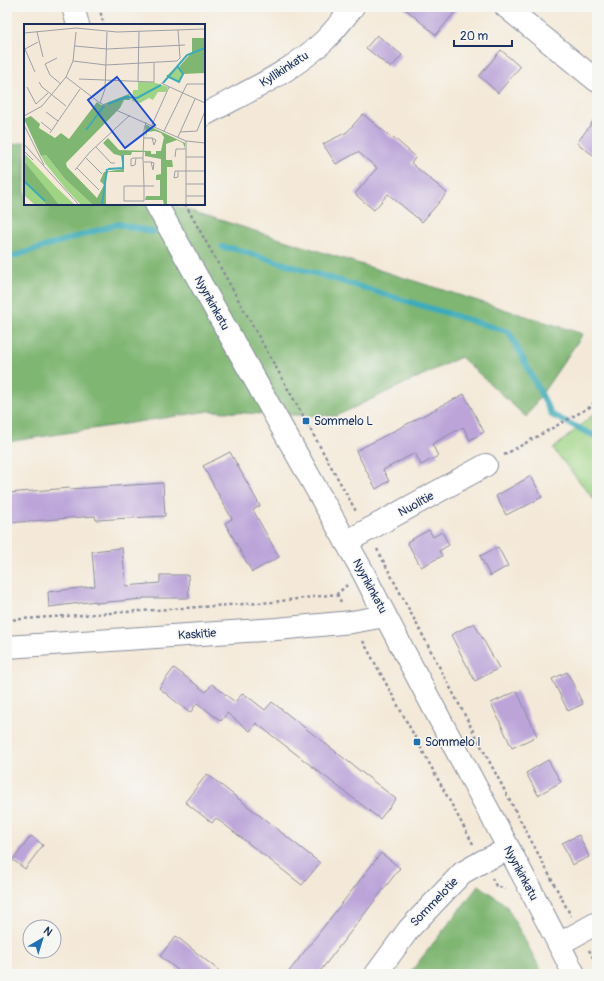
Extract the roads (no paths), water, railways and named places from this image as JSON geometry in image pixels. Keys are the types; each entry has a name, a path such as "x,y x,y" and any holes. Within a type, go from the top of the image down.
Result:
{"street":[{"path":"73,7 78,24"},
{"name":"Kyllikinkatu","path":"205,114 276,76 302,59 325,40 353,7"},
{"path":"506,7 597,81"},
{"name":"Nyyrikinkatu","path":"157,205 363,572 574,974"},
{"name":"Nuolitie","path":"346,542 486,466"},
{"name":"Kaskitie","path":"7,647 277,629 352,622 386,616"},
{"name":"Sommelotie","path":"376,974 409,928 462,873 482,861 509,849"},
{"path":"559,944 597,923"}],"waterway":[{"path":"7,258 118,224 153,232"},
{"path":"222,247 235,249 509,332 552,415 597,437"}],"place":[{"name":"Sommelo L","path":"306,421"},
{"name":"Sommelo I","path":"417,742"}]}
